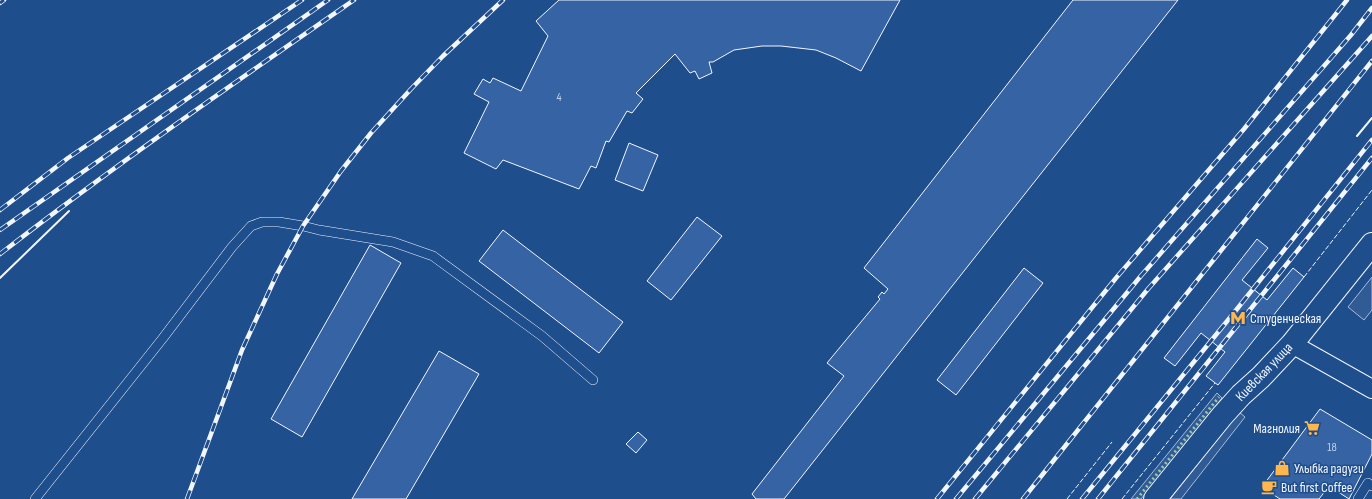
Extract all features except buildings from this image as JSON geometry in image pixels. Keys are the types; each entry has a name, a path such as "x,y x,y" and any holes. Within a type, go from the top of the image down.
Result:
{"street":[{"name":"Киевская улица","path":"1155,499 1222,416 1292,344 1372,244"},
{"path":"1292,344 1372,389"}],"lane":[{"path":"35,499 163,338 232,247 251,226 262,222 303,226 393,242 433,256 542,336 593,380"},
{"path":"1358,499 1368,483 1372,486"}],"shaded area":[{"path":"1372,277 1372,310 1364,320 1348,307"},
{"path":"1217,393 1222,398 1141,499 1131,499"},
{"path":"1239,412 1245,417 1181,499 1170,499"}],"railway":[{"path":"0,3 4,0"},
{"path":"0,210 68,158 302,0"},
{"path":"0,230 328,0"},
{"path":"0,254 131,156 354,0"},
{"path":"187,499 242,350 277,274 303,226 341,171 371,133 443,56 503,0"},
{"path":"937,499 1116,278 1244,129 1347,0"},
{"path":"956,499 1140,277 1351,35 1372,8"},
{"path":"975,499 1148,289 1372,36"},
{"path":"1023,499 1372,61"},
{"path":"1082,499 1372,140"},
{"path":"1098,499 1372,158"}],"hedge":[{"path":"1137,499 1219,397"}],"fence":[{"path":"1304,277 1372,190"},
{"path":"1122,499 1215,383"},
{"path":"1067,499 1112,442"}],"wall":[{"path":"1357,136 1372,118"},
{"path":"0,278 69,211"}],"place":[{"name":"Студенческая","path":"1238,318"},
{"name":"Магнолия","path":"1312,428"},
{"name":"Улыбка радуги","path":"1282,468"},
{"name":"But first Coffee","path":"1269,487"}]}
